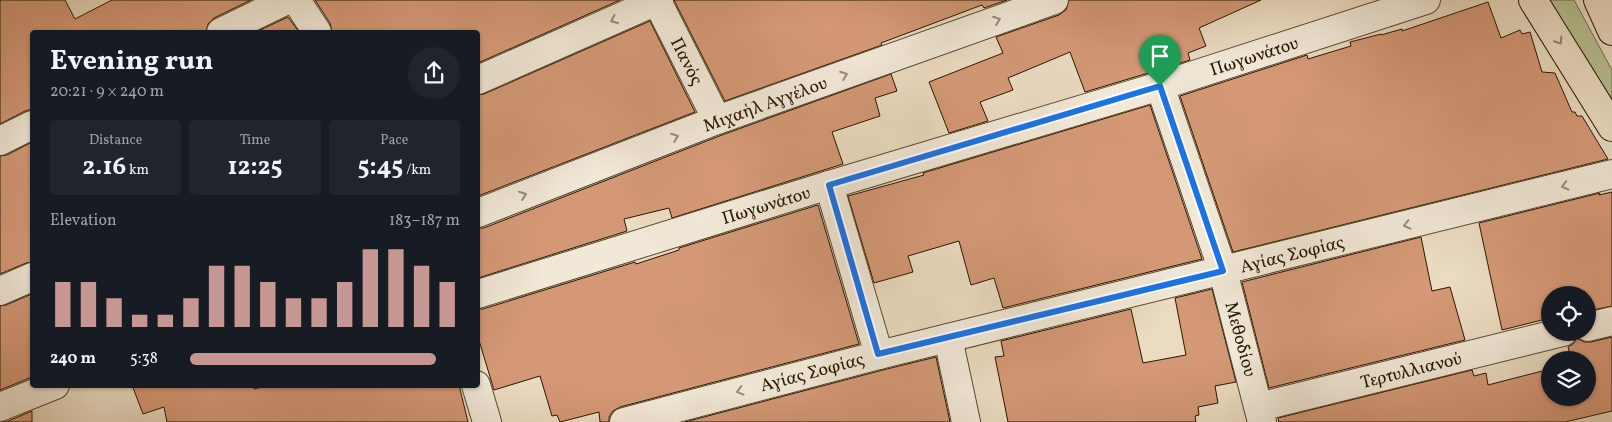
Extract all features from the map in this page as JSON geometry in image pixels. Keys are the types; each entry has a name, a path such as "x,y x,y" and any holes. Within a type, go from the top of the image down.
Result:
{"main road":[{"path":"1533,0 1612,127"},
{"path":"1598,0 1612,31"}],"street":[{"path":"225,30 287,0"},
{"path":"296,0 316,30"},
{"name":"Μιχαήλ Αγγέλου","path":"480,212 717,120 1054,0"},
{"name":"Πωγωνάτου","path":"480,293 829,185 1160,86 1426,0"},
{"path":"480,79 658,1"},
{"name":"Πανός","path":"658,1 717,120"},
{"name":"Μεθοδίου","path":"1160,86 1223,271 1261,414"},
{"path":"0,141 30,126"},
{"name":"Αγίας Σοφίας","path":"624,422 878,354 1223,271 1612,174"},
{"path":"829,185 878,354"},
{"path":"0,291 30,278"},
{"path":"1596,324 1612,321"},
{"path":"948,338 966,422"},
{"name":"Τερτυλλιανού","path":"1261,414 1541,338"},
{"path":"0,408 48,388"},
{"path":"477,388 486,422"}],"green space":[{"path":"1548,0 1574,0 1612,70 1612,105"}],"building":[{"path":"0,0 65,0 75,19 112,0 251,0 214,18 208,24 206,30 30,30 30,110 0,124"},
{"path":"315,0 620,0 480,62 480,30 332,30 330,23"},
{"path":"674,0 1007,0 984,8 982,5 881,43 882,45 725,101"},
{"path":"1069,0 1261,0 1199,28 1206,46 1188,53 1190,60 1155,71 1085,92 1070,52 1008,78 1013,90 980,102 988,121 949,133 929,82 1003,53 996,37 1059,15 1066,10"},
{"path":"1488,2 1501,38 1520,30 1522,34 1530,32 1542,72 1555,73 1572,112 1575,112 1577,116 1582,116 1608,159 1233,252 1180,96 1307,55 1308,59 1351,46 1350,42 1402,29 1402,31"},
{"path":"288,17 298,30 260,30"},
{"path":"650,21 695,112 480,195 480,95"},
{"path":"891,74 897,91 875,98 880,116 832,132 843,164 672,218 669,208 624,219 627,231 480,277 480,228 722,135"},
{"path":"1150,105 1202,259 1003,308 994,278 971,285 959,241 908,256 913,272 874,283 848,196 924,175 923,173"},
{"path":"30,143 30,262 0,274 0,156 7,155"},
{"path":"1612,192 1612,306 1596,309 1596,286 1541,286 1541,320 1502,330 1479,223 1600,193 1599,195"},
{"path":"818,205 859,344 620,407 613,411 609,417 609,422 600,422 599,412 560,422 557,415 552,416 540,376 494,390 480,344 480,309 635,262 636,264 679,250 679,248"},
{"path":"1421,237 1432,291 1450,287 1465,340 1269,388 1242,282"},
{"path":"1212,289 1236,382 1215,386 1218,403 1198,407 1199,415 1195,416 1196,422 1008,422 995,357 1004,356 1001,341 1131,309 1143,363 1186,355 1175,298"},
{"path":"30,295 30,378 0,390 0,306"},
{"path":"1612,337 1612,411 1565,422 1279,422 1278,418 1472,370 1474,376 1486,373 1488,385 1541,371 1541,406 1596,406 1596,351 1569,351 1568,347 1575,341 1596,341"},
{"path":"936,357 950,422 685,422 883,370"},
{"path":"133,388 460,388 468,422 167,422 164,407 143,414"},
{"path":"32,411 32,422 6,422"}],"route":[{"path":"1160,86 1223,271 878,354 829,185 1160,86"}]}
